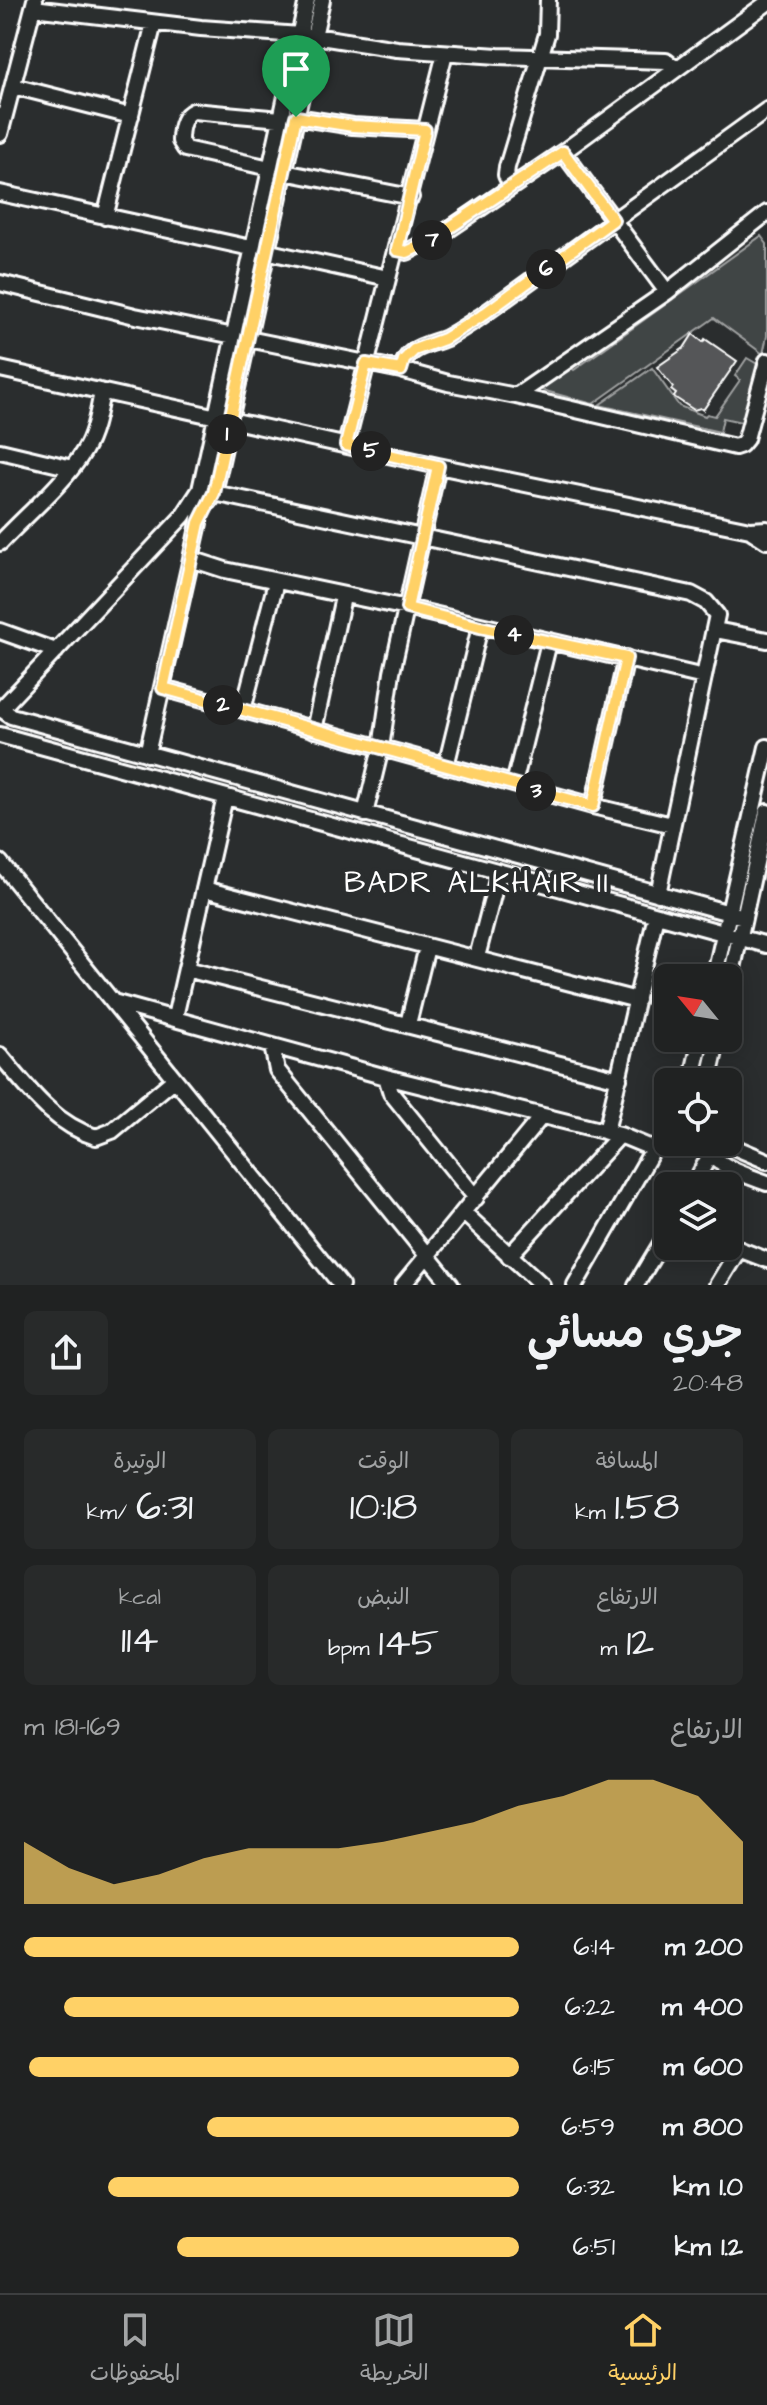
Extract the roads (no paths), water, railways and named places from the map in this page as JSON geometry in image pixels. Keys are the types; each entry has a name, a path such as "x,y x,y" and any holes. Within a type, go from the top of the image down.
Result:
{"street":[{"path":"307,0 307,36"},
{"path":"147,754 307,36 322,0"},
{"path":"511,186 506,175 507,167 547,34 548,0"},
{"path":"397,250 407,252 428,242 563,152 767,3"},
{"path":"0,134 34,4 154,23 307,36 397,49 541,58 666,61 675,68"},
{"path":"105,217 154,23"},
{"path":"346,445 445,53"},
{"path":"13,86 131,116"},
{"path":"401,370 404,360 414,350 444,339 480,317 767,110"},
{"path":"411,197 182,148 182,125 187,114 193,111 425,130"},
{"path":"563,152 667,292"},
{"path":"0,193 388,278"},
{"path":"516,396 667,292 767,213"},
{"path":"0,283 240,338 401,370 735,447 746,439 767,361"},
{"path":"0,369 438,466 750,530 767,529"},
{"path":"0,543 6,527 72,468 85,449 102,392"},
{"path":"0,451 72,468"},
{"path":"365,814 381,748 392,672 438,466"},
{"path":"207,492 698,596 712,607 717,615 715,630 658,894"},
{"path":"207,492 0,710 11,716 147,754 737,915"},
{"path":"750,530 767,541"},
{"path":"191,559 276,582 407,608 704,677"},
{"path":"243,710 276,582"},
{"path":"314,730 343,597"},
{"path":"446,766 480,627"},
{"path":"715,630 767,640"},
{"path":"0,631 56,651"},
{"path":"514,784 549,642"},
{"path":"593,806 626,658"},
{"path":"163,688 672,825"},
{"path":"0,735 767,945"},
{"path":"737,915 767,747"},
{"path":"175,1017 225,797"},
{"path":"730,964 737,915 767,812"},
{"path":"0,862 341,1285"},
{"path":"477,957 499,872"},
{"path":"204,889 637,1000"},
{"path":"509,1256 613,1134 619,1079 656,915"},
{"path":"720,964 732,936"},
{"path":"408,1024 427,947"},
{"path":"186,969 619,1079"},
{"path":"113,1002 386,1077 613,1134 649,1147 651,1153 575,1285"},
{"path":"272,1046 277,1070 451,1285"},
{"path":"0,1055 46,1109 96,1137 112,1131 175,1079"},
{"path":"386,1077 391,1093 476,1198"},
{"path":"403,1285 541,1117"},
{"path":"742,1150 766,1158"},
{"path":"700,1172 709,1156 721,1165 767,1183"},
{"path":"464,1213 542,1285"},
{"path":"742,1250 767,1260"},
{"path":"636,1285 654,1255"},
{"path":"717,1285 728,1260"}],"district":[{"name":"BADR ALKHAIR II","path":"477,883"}]}
